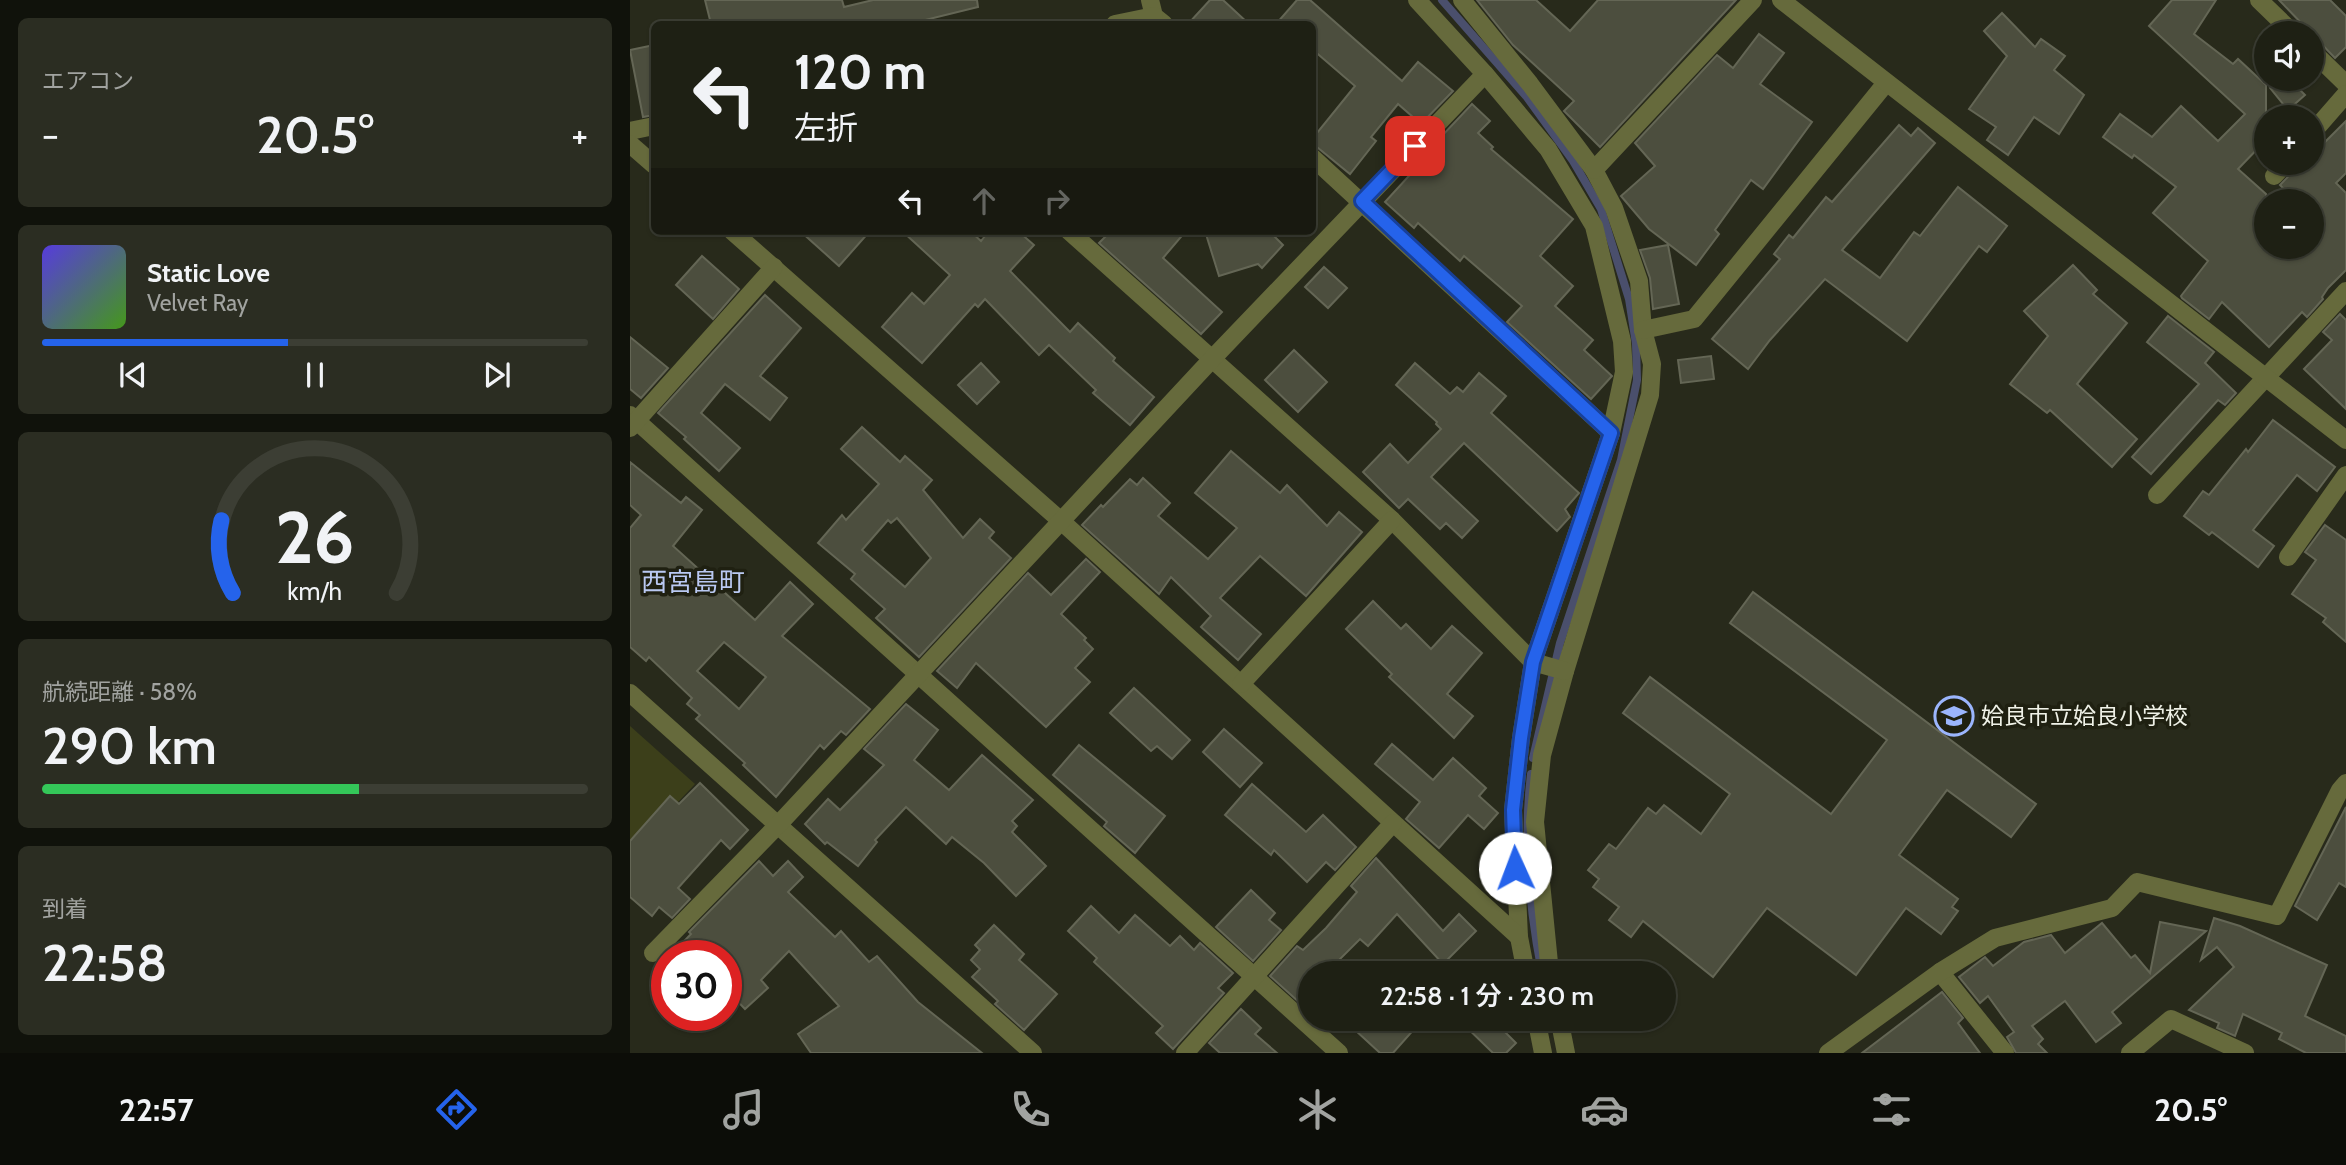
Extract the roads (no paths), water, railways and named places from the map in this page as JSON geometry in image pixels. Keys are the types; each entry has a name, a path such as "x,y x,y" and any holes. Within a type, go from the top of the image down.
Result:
{"street":[{"path":"1417,0 1485,74 1548,149 1594,226 1623,351 1624,372 1611,433 1533,662 1513,810 1519,937 1524,961"},
{"path":"1462,0 1530,84 1594,170 1614,208 1639,281 1643,330 1652,365 1650,395 1565,671 1542,755 1535,822 1549,961"},
{"path":"1594,170 1753,0"},
{"path":"1781,0 2346,440"},
{"path":"2259,0 2281,21"},
{"path":"1126,21 1156,13"},
{"path":"2324,62 2346,83"},
{"path":"666,940 778,825 1060,520 1485,74"},
{"path":"1643,330 1694,319 1886,83"},
{"path":"2324,119 2346,94"},
{"path":"630,131 651,127"},
{"path":"630,144 651,162"},
{"path":"1316,161 1611,433"},
{"path":"737,235 1060,520 1519,937"},
{"path":"1073,235 1392,520 1533,662 1565,671"},
{"path":"774,267 632,421 1339,1053"},
{"path":"2157,495 2346,291"},
{"path":"2288,557 2346,475"},
{"path":"1241,684 1392,520"},
{"path":"630,693 1033,1053"},
{"path":"1828,1053 1940,972 1995,938 2112,908 2137,882 2277,916 2340,790 2346,783"},
{"path":"1185,1053 1393,823"},
{"path":"1940,972 2005,1053"},
{"path":"2130,1053 2171,1019 2245,1053"},
{"path":"1539,1031 1543,1053"},
{"path":"1562,1031 1566,1053"}],"waterway":[{"path":"1442,0 1526,96 1573,161 1601,209 1629,299 1636,344 1637,380 1621,460 1560,643 1533,758"},
{"path":"1531,774 1529,874 1540,961"}],"place":[{"name":"姶良市立姶良小学校","path":"1954,716"}],"district":[{"name":"西宮島町","path":"693,582"}]}
